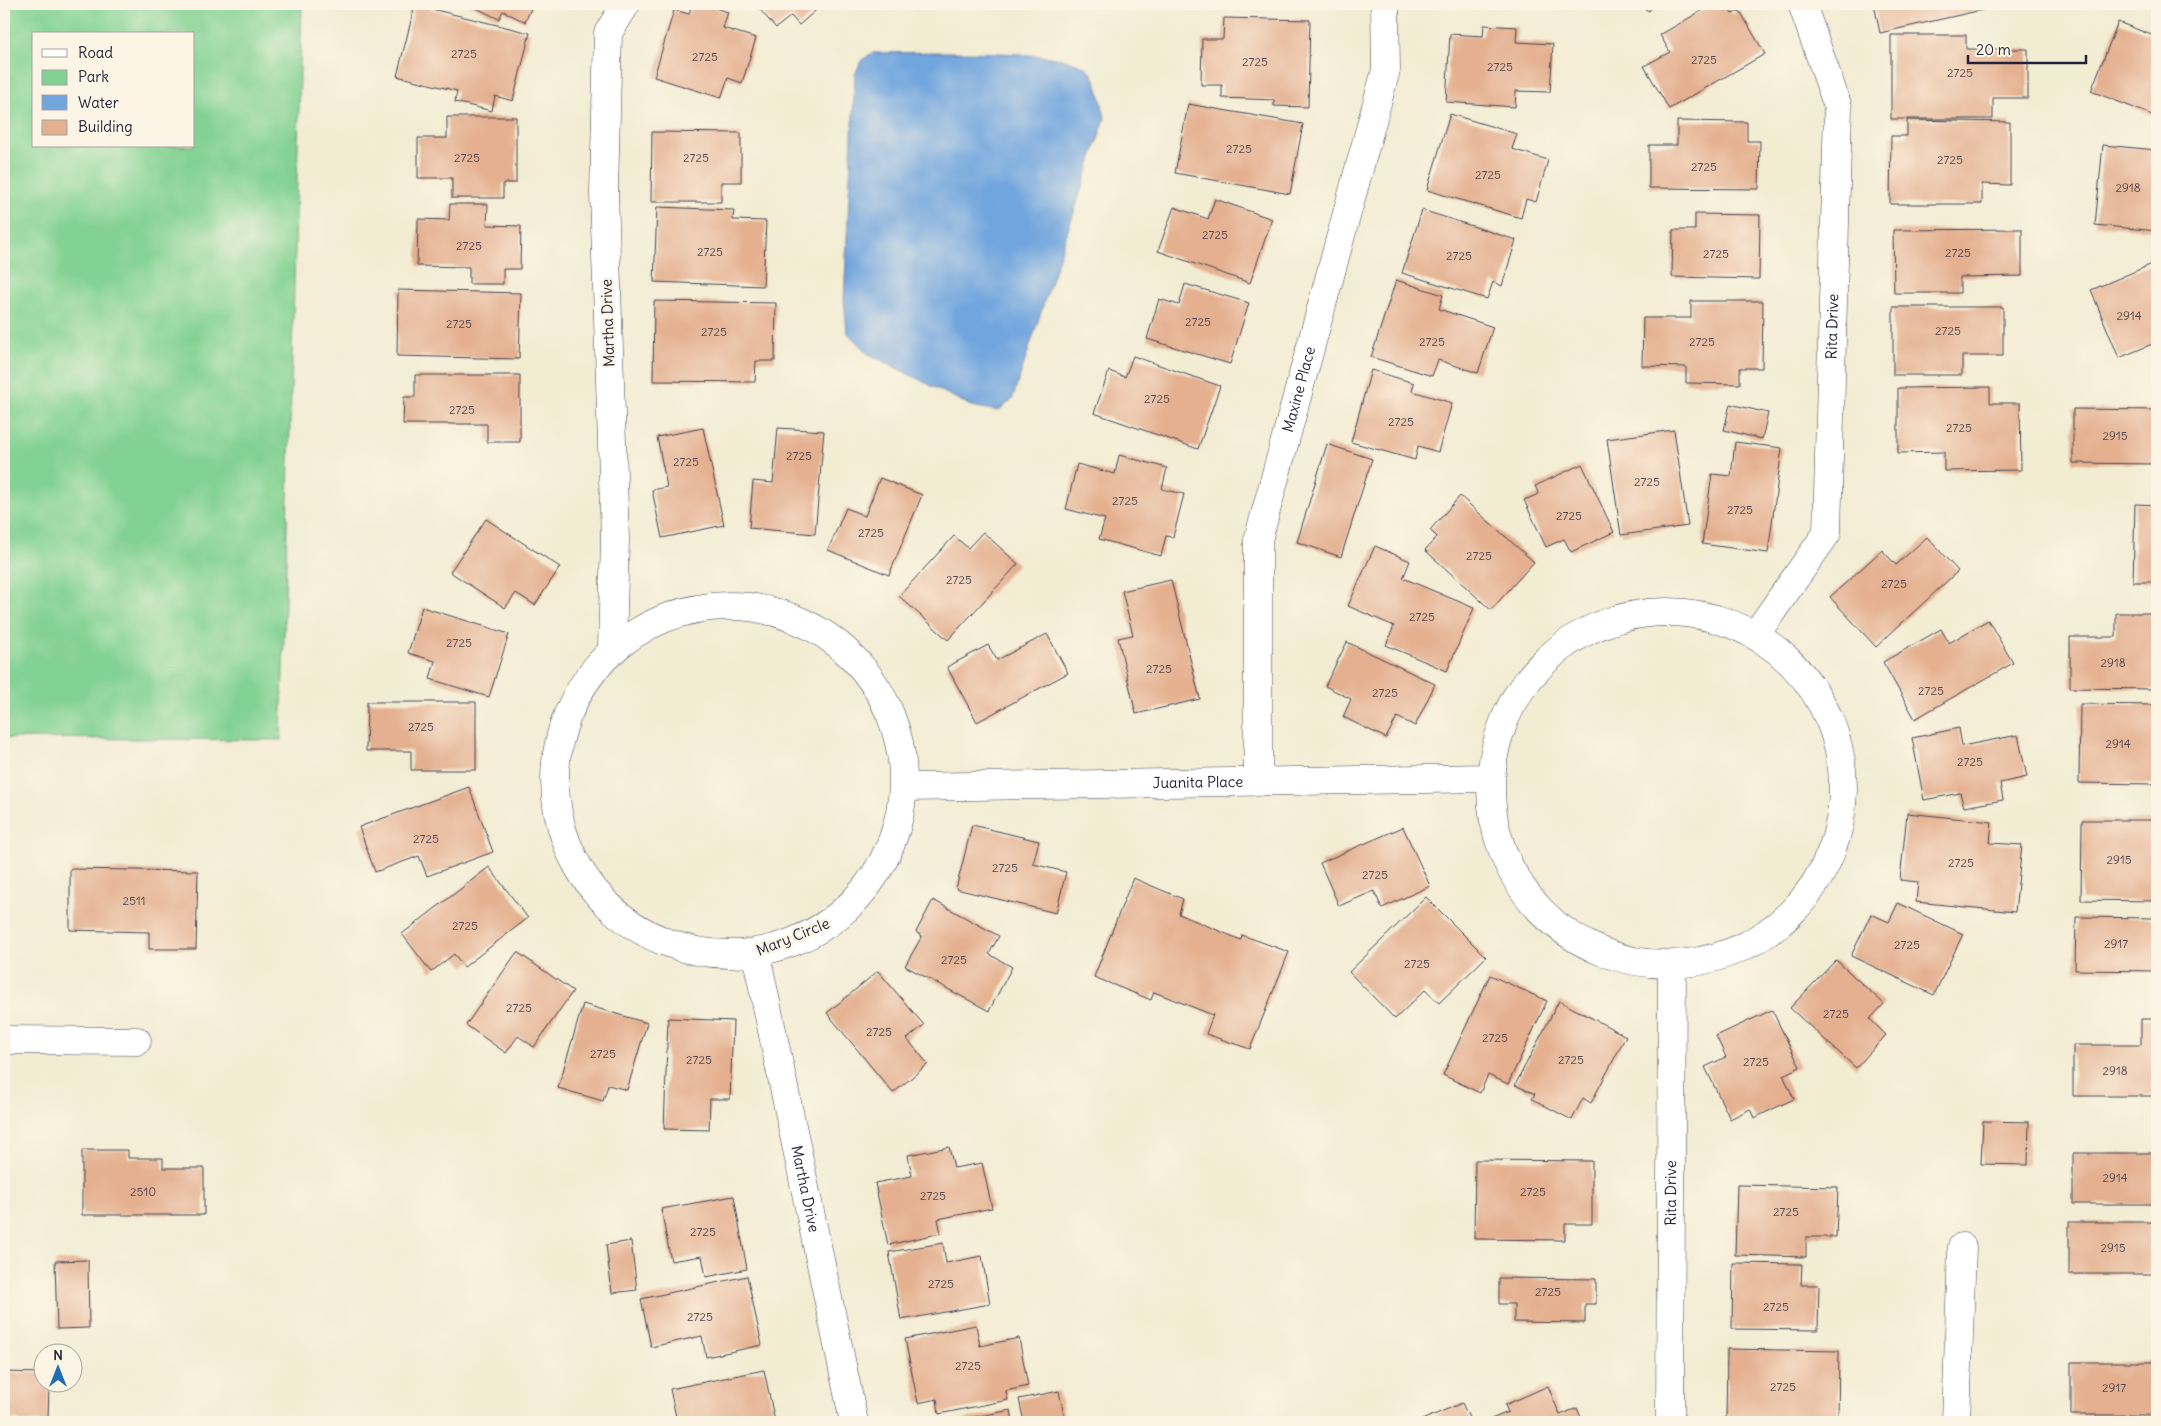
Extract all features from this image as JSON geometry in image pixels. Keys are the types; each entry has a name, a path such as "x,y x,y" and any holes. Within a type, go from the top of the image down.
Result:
{"street":[{"name":"Martha Drive","path":"612,647 615,540 604,192 608,33 626,4"},
{"name":"Maxine Place","path":"1258,782 1258,540 1386,70 1385,4"},
{"name":"Rita Drive","path":"1756,634 1827,533 1838,108 1802,4"},
{"name":"Mary Circle","path":"739,604 806,621 860,661 896,720 906,787 885,865 831,924 756,954 681,950 615,915 569,855 552,781 567,708 612,647 671,613 739,604"},
{"path":"1640,613 1700,614 1756,634 1801,671 1831,719 1844,774 1839,832 1816,884 1778,926 1728,954 1672,965 1623,959 1578,941 1540,911 1511,872 1494,826 1490,778 1503,720 1535,669 1582,632 1640,613"},
{"name":"Juanita Place","path":"906,787 1490,778"},
{"name":"Martha Drive","path":"756,954 854,1422"},
{"name":"Rita Drive","path":"1670,1422 1672,965"},
{"path":"4,1040 137,1041"},
{"path":"1956,1422 1962,1247"}],"green space":[{"path":"4,4 302,4 281,740 4,738"}],"water":[{"path":"952,52 1022,54 1077,63 1093,75 1105,118 1012,400 998,411 971,406 867,353 847,332 844,299 855,75 861,61 872,53"}],"building":[{"path":"468,4 533,4 525,22 503,11 499,19"},
{"path":"692,4 701,4 728,12 723,28 756,38 742,83 728,78 721,98 654,77 674,10 689,14"},
{"path":"755,4 823,4 799,25 791,16 776,28"},
{"path":"1636,4 1654,4 1649,11"},
{"path":"1713,4 1726,4 1732,14 1740,11 1765,54 1669,109 1644,66 1670,52 1660,35"},
{"path":"1874,4 1994,4 1995,7 1880,33"},
{"path":"415,5 530,33 513,101 495,96 492,111 455,102 457,91 397,76"},
{"path":"1224,18 1310,20 1308,107 1274,106 1274,100 1222,98 1222,85 1201,85 1202,39 1223,39"},
{"path":"2118,22 2157,37 2157,117 2091,91"},
{"path":"1484,25 1517,27 1516,42 1553,44 1550,92 1516,91 1515,107 1446,102 1450,34 1483,36"},
{"path":"1891,35 1966,35 1966,49 2028,49 2028,98 1993,98 1993,119 1891,119"},
{"path":"1188,104 1303,124 1290,194 1175,173"},
{"path":"1450,114 1517,134 1512,149 1548,160 1536,202 1526,199 1521,218 1427,190"},
{"path":"447,117 516,117 516,183 503,183 503,198 452,198 452,178 418,178 418,138 447,138"},
{"path":"1907,120 2010,122 2010,185 1982,184 1982,204 1890,204 1891,136 1907,136"},
{"path":"1677,121 1747,122 1747,141 1760,141 1759,189 1649,188 1649,145 1677,145"},
{"path":"652,132 741,133 741,182 721,182 721,202 651,202"},
{"path":"2103,145 2157,150 2157,231 2095,225"},
{"path":"1215,199 1272,219 1250,283 1158,251 1174,207 1208,219"},
{"path":"450,204 488,204 487,225 521,226 520,269 503,269 503,284 469,284 469,267 417,266 418,219 449,220"},
{"path":"657,207 734,210 733,220 766,221 763,286 654,282"},
{"path":"1422,210 1516,240 1502,286 1493,282 1487,299 1402,273"},
{"path":"1695,214 1760,215 1759,279 1672,277 1673,230 1695,230"},
{"path":"2022,229 2022,276 1960,277 1960,293 1894,293 1893,230"},
{"path":"2157,262 2157,342 2119,358 2091,290"},
{"path":"1396,280 1443,295 1439,309 1493,327 1478,373 1438,360 1432,376 1371,357"},
{"path":"1185,284 1249,303 1230,364 1147,339 1159,299 1179,305"},
{"path":"398,290 521,293 519,359 397,356"},
{"path":"654,301 776,303 775,361 756,361 755,382 653,381"},
{"path":"1691,301 1763,301 1762,368 1740,368 1740,384 1686,383 1686,367 1642,366 1643,318 1691,318"},
{"path":"1893,307 2003,307 2003,356 1962,356 1962,375 1893,375"},
{"path":"1133,356 1220,386 1198,449 1094,413 1109,371 1125,377"},
{"path":"1371,370 1414,383 1412,391 1452,403 1438,452 1418,446 1415,460 1351,442"},
{"path":"415,375 520,375 520,442 487,442 487,424 403,424 404,397 415,397"},
{"path":"1990,387 1990,403 2020,403 2021,470 1944,471 1944,452 1898,453 1898,388"},
{"path":"1730,404 1768,413 1762,439 1724,430"},
{"path":"2073,409 2157,410 2157,464 2073,463"},
{"path":"703,428 724,525 662,538 652,490 667,487 657,437"},
{"path":"778,428 824,431 815,534 749,528 753,481 773,483"},
{"path":"1674,430 1688,526 1621,535 1607,439"},
{"path":"1735,442 1782,448 1768,553 1702,544 1712,474 1731,476"},
{"path":"1327,444 1372,459 1341,557 1297,542"},
{"path":"1119,455 1167,468 1162,489 1184,494 1173,537 1166,536 1161,556 1099,539 1105,519 1066,509 1077,464 1115,474"},
{"path":"1582,464 1614,532 1571,552 1564,539 1546,547 1524,500 1539,494 1535,486"},
{"path":"880,478 922,495 889,575 828,550 846,508 865,516"},
{"path":"1460,496 1534,562 1491,610 1425,550 1437,537 1430,530"},
{"path":"2135,504 2157,505 2157,582 2133,582"},
{"path":"486,519 560,567 535,605 516,593 505,608 450,572"},
{"path":"983,532 1018,564 948,640 899,596 954,536 968,548"},
{"path":"1927,537 1958,571 1876,647 1830,597 1882,550 1896,565"},
{"path":"1375,546 1410,561 1403,578 1474,608 1447,671 1386,645 1394,626 1348,606"},
{"path":"1171,580 1200,699 1136,714 1118,638 1133,635 1122,591"},
{"path":"422,607 509,634 489,697 430,679 435,661 408,653"},
{"path":"2116,613 2157,613 2157,689 2070,688 2070,637 2116,637"},
{"path":"1988,620 2013,663 1915,719 1883,662 1941,629 1949,643"},
{"path":"1047,634 1068,673 977,722 947,667 988,645 997,660"},
{"path":"1347,642 1435,684 1415,726 1397,717 1386,738 1343,717 1351,699 1325,686"},
{"path":"367,702 476,702 476,770 411,770 411,751 366,751"},
{"path":"2080,704 2157,705 2157,784 2079,783"},
{"path":"1959,728 1962,746 2018,735 2027,777 2000,783 2003,800 1964,807 1960,793 1924,800 1912,738"},
{"path":"469,787 493,852 427,876 419,856 375,872 359,827"},
{"path":"1907,813 1992,822 1990,843 2022,845 2015,912 1916,902 1918,882 1900,880"},
{"path":"2082,820 2157,820 2157,901 2081,900"},
{"path":"972,825 1039,841 1033,864 1066,872 1056,913 956,889"},
{"path":"1403,827 1430,886 1382,908 1374,891 1339,906 1320,863"},
{"path":"4,863 7,863 6,927 4,927"},
{"path":"489,867 528,918 464,967 454,954 431,972 402,934"},
{"path":"70,869 198,871 196,949 149,949 149,932 70,930"},
{"path":"1133,878 1183,899 1179,914 1241,940 1242,935 1289,952 1250,1049 1206,1034 1213,1015 1154,992 1151,1000 1094,977"},
{"path":"1426,897 1486,957 1439,1003 1425,990 1395,1019 1349,972"},
{"path":"933,900 999,936 989,954 1012,967 989,1011 905,966 922,936 916,932"},
{"path":"1898,903 1963,934 1934,995 1851,956 1871,914 1889,922"},
{"path":"2076,917 2157,918 2157,971 2075,970"},
{"path":"517,952 573,991 534,1047 518,1036 506,1053 466,1025"},
{"path":"1836,960 1884,1004 1870,1019 1886,1035 1856,1068 1790,1008"},
{"path":"878,971 924,1025 907,1039 928,1064 893,1093 827,1013"},
{"path":"1490,975 1547,1001 1508,1084 1488,1075 1480,1093 1443,1075"},
{"path":"1559,1001 1626,1036 1591,1103 1583,1098 1572,1120 1532,1099 1535,1094 1515,1085"},
{"path":"583,1004 647,1023 627,1090 608,1085 603,1101 558,1088"},
{"path":"1772,1010 1800,1067 1783,1075 1794,1099 1754,1118 1750,1109 1730,1119 1705,1067 1726,1057 1716,1036"},
{"path":"668,1018 733,1021 730,1099 710,1099 709,1130 664,1129"},
{"path":"2141,1019 2157,1019 2157,1096 2073,1096 2073,1045 2141,1045"},
{"path":"1983,1121 2029,1122 2028,1165 1981,1164"},
{"path":"949,1147 954,1168 982,1163 992,1208 938,1219 941,1233 888,1245 875,1183 912,1176 908,1155"},
{"path":"82,1150 128,1150 128,1158 163,1158 163,1168 204,1168 204,1215 82,1215"},
{"path":"2073,1153 2157,1153 2157,1204 2073,1204"},
{"path":"1475,1160 1592,1161 1592,1224 1565,1224 1565,1240 1474,1239"},
{"path":"1737,1185 1838,1187 1836,1237 1806,1237 1806,1257 1735,1255"},
{"path":"734,1196 747,1269 706,1277 702,1256 671,1261 661,1209"},
{"path":"2069,1222 2157,1222 2157,1274 2069,1274"},
{"path":"631,1241 637,1290 612,1293 606,1245"},
{"path":"943,1243 946,1263 982,1256 990,1304 901,1320 889,1252"},
{"path":"88,1260 89,1328 57,1329 55,1261"},
{"path":"1733,1263 1802,1264 1801,1285 1819,1285 1818,1330 1732,1329"},
{"path":"747,1276 762,1345 706,1357 702,1336 651,1347 641,1299"},
{"path":"1499,1278 1596,1279 1596,1304 1585,1304 1585,1323 1514,1322 1514,1304 1499,1304"},
{"path":"976,1325 980,1346 1019,1338 1028,1386 1006,1391 1008,1400 939,1414 937,1399 918,1403 905,1339"},
{"path":"2154,1331 2157,1331 2157,1415 2071,1415 2071,1362 2154,1362"},
{"path":"1727,1349 1839,1351 1838,1422 1726,1422"},
{"path":"764,1370 775,1422 677,1422 670,1389"},
{"path":"4,1372 32,1373 32,1394 49,1394 48,1422 19,1422 19,1420 4,1419"},
{"path":"1548,1386 1560,1415 1577,1408 1583,1422 1490,1422 1489,1420 1508,1412 1505,1405"},
{"path":"1059,1391 1064,1415 1024,1422 1019,1399"},
{"path":"1462,1403 1471,1422 1417,1422"},
{"path":"1011,1410 1013,1422 954,1422 954,1421"}]}
